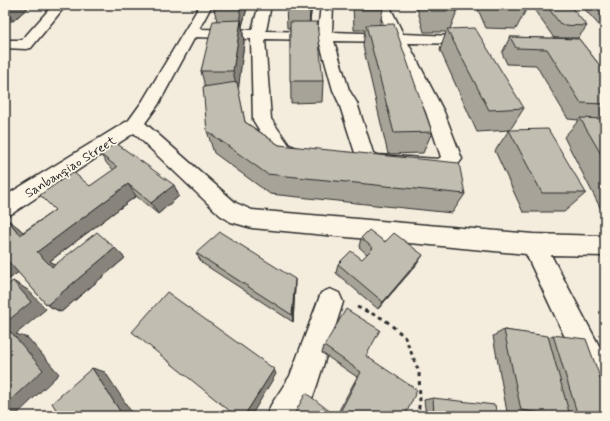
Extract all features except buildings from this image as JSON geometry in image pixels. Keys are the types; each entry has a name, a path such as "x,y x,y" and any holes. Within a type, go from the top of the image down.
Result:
{"street":[{"path":"5,44 26,45 60,5"},
{"path":"206,5 191,34 149,105 135,124 228,209 239,215 252,219 533,244 605,246"},
{"path":"265,5 258,35 262,120 282,150 303,158 319,158"},
{"path":"327,5 325,36 341,90 348,103 357,157 375,162 442,167 452,159 435,112 385,11 384,5"},
{"path":"191,34 474,40"},
{"name":"Sanbanqiao Street","path":"5,207 135,124"},
{"path":"533,244 605,388"},
{"path":"282,416 302,385 330,302"}],"path":[{"path":"330,302 346,302 366,310 384,319 405,337 419,372 420,402 417,416"}]}
